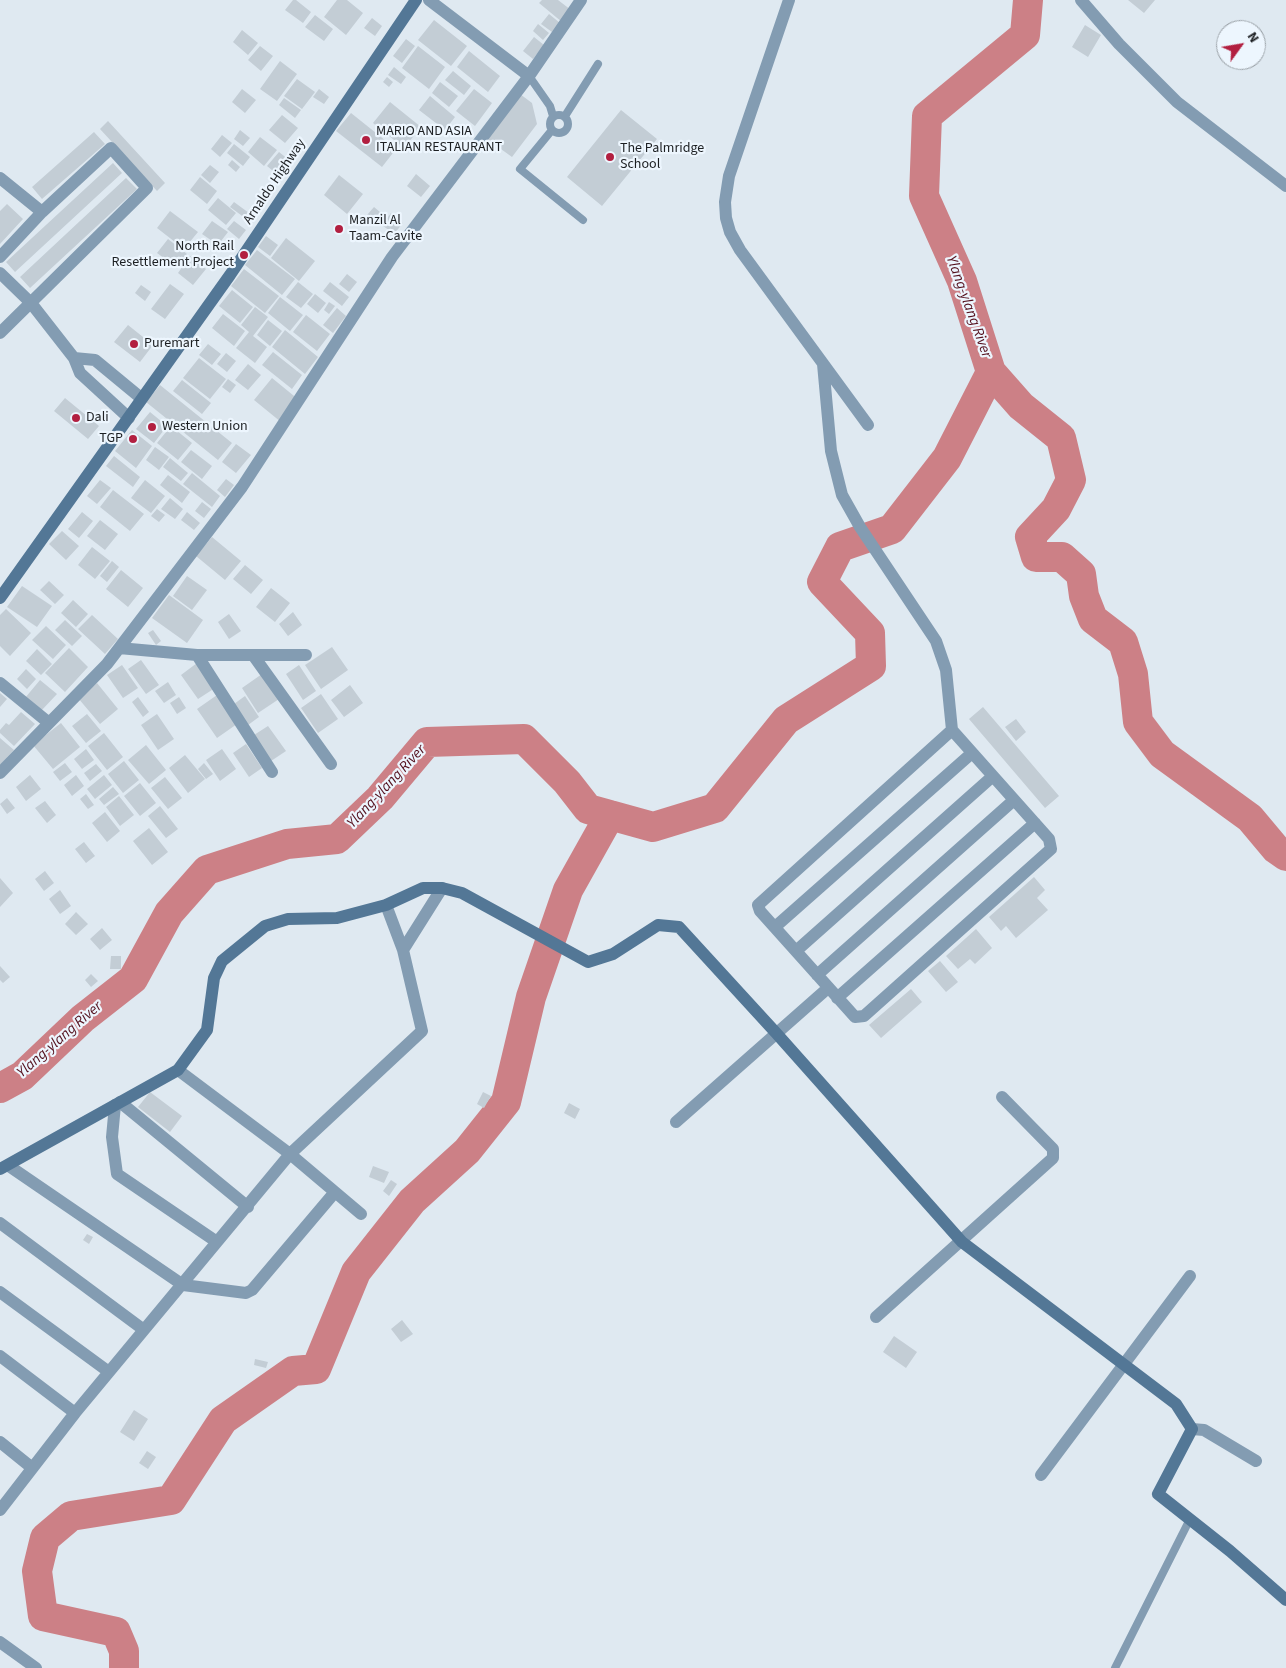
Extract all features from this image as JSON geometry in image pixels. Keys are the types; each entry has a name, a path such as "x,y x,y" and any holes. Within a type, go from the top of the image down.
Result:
{"street":[{"name":"Arnaldo Highway","path":"0,598 230,275 416,0"},
{"path":"429,0 528,76"},
{"path":"0,773 118,648 242,487 392,257 528,76 581,0"},
{"path":"789,0 729,176 725,202 726,218 730,232 740,250 868,425"},
{"path":"1081,0 1119,44 1177,102 1286,186"},
{"path":"0,257 42,212 111,148 147,188 0,333"},
{"path":"0,178 42,212"},
{"path":"0,273 31,304 74,358 80,373 128,418"},
{"path":"74,358 95,360 141,398"},
{"path":"823,364 833,467 842,495 860,527 929,628 942,655 952,730 1051,842 1049,852 864,1016 855,1017 758,908 761,900 952,730"},
{"path":"118,648 197,656 306,655"},
{"path":"253,655 331,764"},
{"path":"197,656 272,772"},
{"path":"0,683 49,723"},
{"path":"775,927 972,753"},
{"path":"796,951 993,776"},
{"path":"817,975 1014,800"},
{"path":"837,998 1035,824"},
{"path":"335,1192 252,1290 246,1293 183,1285 5,1168 178,1070 207,1030 214,978 222,961 265,926 288,919 336,918 386,905 423,888 442,888 462,893 588,962 613,954 658,925 679,927 962,1242 1176,1404 1192,1429"},
{"path":"403,950 442,888"},
{"path":"0,1510 32,1466 75,1413 248,1207 290,1154 422,1031 403,950 386,905"},
{"path":"676,1122 828,988"},
{"path":"178,1070 290,1154 362,1214"},
{"path":"876,1317 1054,1158 1053,1149 1002,1097"},
{"path":"117,1104 248,1207"},
{"path":"117,1104 112,1137 117,1174 217,1242"},
{"path":"0,1223 144,1330"},
{"path":"1041,1475 1190,1276"},
{"path":"0,1292 109,1372"},
{"path":"0,1356 75,1413"},
{"path":"1192,1429 1204,1430 1256,1462"},
{"path":"1192,1429 1158,1494 1285,1598"},
{"path":"0,1442 32,1466"},
{"path":"0,1642 36,1668"}],"lane":[{"path":"565,116 598,64"},
{"path":"528,76 550,106 553,116 549,124 552,130 557,133 566,131 568,122 565,116 559,114 553,116"},
{"path":"552,130 520,169 583,220"},
{"path":"1115,1668 1190,1519"}],"building":[{"path":"293,0 296,0 311,12 303,23 285,10"},
{"path":"337,0 347,0 363,13 346,35 324,17"},
{"path":"542,0 558,0 571,10 562,22 539,3"},
{"path":"1128,0 1155,0 1144,13"},
{"path":"549,14 560,23 552,32 541,24"},
{"path":"315,15 333,29 324,41 305,27"},
{"path":"372,18 382,26 375,36 364,28"},
{"path":"434,20 467,46 451,66 418,40"},
{"path":"538,24 549,33 543,40 533,31"},
{"path":"1085,25 1101,35 1088,57 1072,47"},
{"path":"242,30 258,43 248,55 233,42"},
{"path":"534,37 544,45 533,59 523,51"},
{"path":"406,39 415,46 402,63 393,56"},
{"path":"260,46 273,56 261,71 248,60"},
{"path":"418,46 445,67 429,89 402,68"},
{"path":"469,51 500,76 488,92 457,67"},
{"path":"280,61 297,74 277,101 260,89"},
{"path":"394,67 406,77 401,84 388,75"},
{"path":"453,71 471,86 464,95 445,80"},
{"path":"387,77 393,82 389,87 383,82"},
{"path":"297,79 315,92 302,109 284,96"},
{"path":"440,82 458,96 449,107 432,93"},
{"path":"242,89 256,100 245,113 232,102"},
{"path":"319,89 329,97 324,104 313,97"},
{"path":"474,89 492,103 475,126 456,111"},
{"path":"520,94 532,103 537,124 512,157 487,139"},
{"path":"430,96 455,117 445,130 419,110"},
{"path":"284,98 301,110 295,118 279,105"},
{"path":"390,102 421,127 404,148 373,123"},
{"path":"621,110 657,139 602,206 567,177"},
{"name":"MARIO AND ASIA ITALIAN RESTAURANT","path":"351,113 396,149 382,167 336,131"},
{"path":"282,115 298,128 285,143 269,130"},
{"path":"108,121 165,183 157,191 100,129"},
{"path":"240,130 250,138 243,146 234,139"},
{"path":"94,132 105,144 42,199 32,187"},
{"path":"222,135 232,143 220,157 211,149"},
{"path":"260,137 277,150 264,166 248,152"},
{"path":"234,144 250,157 243,166 227,153"},
{"path":"279,152 289,160 278,175 267,166"},
{"path":"232,160 240,167 236,172 228,165"},
{"path":"113,163 122,173 15,272 6,262"},
{"path":"210,165 219,172 210,183 201,175"},
{"path":"416,174 430,186 421,197 407,186"},
{"path":"339,175 363,194 347,214 324,195"},
{"path":"200,177 217,191 207,204 190,190"},
{"path":"126,178 137,189 30,288 20,277"},
{"path":"218,198 236,213 226,225 208,210"},
{"path":"234,202 249,213 245,218 230,207"},
{"path":"7,204 23,219 0,244 0,211"},
{"path":"374,207 386,217 380,225 367,215"},
{"path":"170,211 198,232 184,249 157,228"},
{"path":"391,213 403,223 394,234 382,225"},
{"path":"212,221 228,232 218,245 202,234"},
{"path":"234,221 246,230 239,239 227,229"},
{"path":"266,236 278,245 270,256 258,247"},
{"path":"286,238 315,261 299,281 271,258"},
{"path":"168,239 187,254 176,267 157,253"},
{"path":"257,250 295,279 282,295 245,265"},
{"path":"190,256 206,269 193,285 178,273"},
{"path":"244,269 279,296 265,313 231,286"},
{"path":"347,274 357,282 349,292 339,284"},
{"path":"298,282 313,294 301,308 286,297"},
{"path":"330,282 349,297 342,306 323,291"},
{"path":"170,284 184,294 165,319 151,309"},
{"path":"141,285 151,292 145,301 135,293"},
{"path":"232,290 253,307 240,323 219,306"},
{"path":"315,294 326,303 318,313 307,304"},
{"path":"280,297 303,315 290,331 268,313"},
{"path":"329,302 335,306 329,314 324,310"},
{"path":"255,307 268,317 253,336 267,347 255,363 236,348 249,332 241,325"},
{"path":"337,308 346,316 333,333 323,325"},
{"path":"223,314 245,331 234,346 212,328"},
{"path":"306,315 330,334 317,351 293,332"},
{"path":"268,320 282,331 270,346 257,335"},
{"name":"Puremart","path":"128,325 153,345 140,362 114,342"},
{"path":"285,330 318,357 305,374 272,347"},
{"path":"208,344 221,354 212,365 199,355"},
{"path":"273,352 302,375 292,389 262,365"},
{"path":"226,353 236,361 227,372 217,364"},
{"path":"199,358 226,379 210,399 183,378"},
{"path":"248,364 261,375 248,390 235,380"},
{"path":"272,378 299,400 281,422 254,400"},
{"path":"228,379 236,385 230,393 222,387"},
{"path":"182,380 211,403 202,414 173,391"},
{"path":"160,385 232,443 218,460 146,402"},
{"name":"Dali","path":"65,398 99,426 88,439 54,411"},
{"name":"Western Union","path":"150,412 167,426 154,443 136,429"},
{"path":"171,426 192,443 178,460 157,443"},
{"path":"132,430 152,446 136,468 115,451"},
{"path":"236,444 251,455 236,473 222,462"},
{"path":"155,447 169,457 159,470 146,460"},
{"path":"191,450 212,466 202,479 181,462"},
{"path":"114,456 140,477 133,487 106,466"},
{"path":"170,458 188,473 181,481 163,467"},
{"path":"192,473 220,496 212,507 183,484"},
{"path":"168,475 190,492 182,503 160,485"},
{"path":"226,479 234,485 225,497 217,490"},
{"path":"100,480 111,488 97,504 87,496"},
{"path":"145,480 165,496 151,513 131,498"},
{"path":"113,490 144,514 130,531 100,507"},
{"path":"170,498 183,509 175,519 161,509"},
{"path":"202,502 211,509 204,518 195,511"},
{"path":"157,509 165,515 159,522 151,516"},
{"path":"82,512 93,521 79,538 68,529"},
{"path":"187,512 200,523 194,530 181,520"},
{"path":"100,520 118,534 105,550 87,536"},
{"path":"62,531 79,546 66,560 49,544"},
{"path":"212,537 241,561 225,580 196,556"},
{"path":"92,547 110,561 95,579 78,565"},
{"path":"112,561 119,567 107,582 100,576"},
{"path":"245,565 263,580 251,594 233,579"},
{"path":"121,570 143,588 128,607 106,589"},
{"path":"187,576 207,590 192,610 173,596"},
{"path":"49,581 64,595 55,604 40,590"},
{"path":"22,586 52,606 37,627 7,607"},
{"path":"271,588 290,603 275,622 256,607"},
{"path":"169,595 203,620 187,643 152,618"},
{"path":"73,600 88,614 76,627 61,613"},
{"path":"6,609 31,633 10,656 0,646 0,615"},
{"path":"293,612 302,625 288,636 279,624"},
{"path":"229,614 241,631 229,639 218,622"},
{"path":"92,615 118,639 105,654 78,629"},
{"path":"65,620 82,636 72,646 55,630"},
{"path":"46,626 66,645 53,659 32,640"},
{"path":"153,630 161,641 156,645 148,633"},
{"path":"332,647 348,670 321,689 305,665"},
{"path":"69,648 88,667 65,692 45,673"},
{"path":"37,649 52,664 41,675 26,661"},
{"path":"141,660 159,685 146,694 128,669"},
{"path":"197,663 215,688 198,699 181,675"},
{"path":"122,665 138,688 123,698 107,675"},
{"path":"299,665 316,691 303,700 286,674"},
{"path":"26,669 36,679 27,689 17,679"},
{"path":"262,674 279,699 258,713 242,688"},
{"path":"40,680 57,694 41,711 25,698"},
{"path":"168,682 176,695 164,703 155,691"},
{"path":"97,683 118,709 100,724 78,698"},
{"path":"350,685 363,703 344,717 331,700"},
{"path":"0,693 7,699 0,707"},
{"path":"321,694 338,719 318,733 301,708"},
{"path":"217,695 237,724 217,738 197,709"},
{"path":"245,696 259,717 248,725 234,704"},
{"path":"138,697 149,712 143,717 132,702"},
{"path":"179,697 186,708 177,714 170,703"},
{"path":"983,707 1059,796 1045,808 969,719"},
{"path":"21,712 35,724 14,746 0,733 0,730 6,723 9,725"},
{"path":"87,714 101,731 86,743 72,726"},
{"path":"157,714 174,739 158,750 141,725"},
{"path":"1016,719 1026,732 1016,741 1005,727"},
{"path":"61,723 80,747 53,769 33,745"},
{"path":"268,726 286,751 271,761 254,735"},
{"path":"104,733 123,757 107,770 88,746"},
{"path":"0,738 14,750 0,765"},
{"path":"246,744 262,768 249,777 233,753"},
{"path":"146,745 166,770 149,784 128,760"},
{"path":"86,749 94,760 82,769 74,759"},
{"path":"222,749 236,769 220,781 206,760"},
{"path":"185,755 205,779 188,793 169,768"},
{"path":"124,761 139,780 123,793 108,774"},
{"path":"65,763 72,772 60,781 53,772"},
{"path":"204,763 213,774 206,779 198,769"},
{"path":"96,764 102,771 90,781 84,773"},
{"path":"30,775 41,789 26,801 16,787"},
{"path":"76,775 84,786 72,796 64,785"},
{"path":"104,775 112,785 95,799 87,789"},
{"path":"165,777 182,798 168,809 151,788"},
{"path":"140,783 156,803 140,816 124,796"},
{"path":"113,787 119,794 104,805 99,799"},
{"path":"86,794 94,805 88,809 80,799"},
{"path":"119,796 134,815 120,826 106,807"},
{"path":"7,798 15,808 7,814 0,804"},
{"path":"45,801 56,815 47,823 35,808"},
{"path":"160,806 178,829 166,838 148,816"},
{"path":"105,812 120,831 107,842 92,823"},
{"path":"149,828 168,852 152,865 133,841"},
{"path":"84,842 95,856 86,863 75,849"},
{"path":"45,871 54,883 44,891 35,879"},
{"path":"1034,877 1045,890 1037,898 1048,910 1016,938 1006,926 1001,931 989,917"},
{"path":"0,878 13,893 0,907"},
{"path":"60,890 71,906 60,914 49,899"},
{"path":"76,912 88,924 76,935 65,924"},
{"path":"102,928 112,940 100,950 90,939"},
{"path":"976,929 992,948 975,964 970,959 958,969 946,956"},
{"path":"111,956 121,956 121,969 110,969"},
{"path":"940,961 958,982 946,992 928,971"},
{"path":"0,966 10,977 3,983 0,980"},
{"path":"91,974 98,981 91,987 85,980"},
{"path":"911,989 922,1002 881,1038 869,1025"},
{"path":"150,1092 182,1116 170,1132 138,1107"},
{"path":"483,1092 491,1096 484,1108 477,1104"},
{"path":"569,1103 580,1109 575,1119 564,1113"},
{"path":"373,1166 389,1172 384,1183 369,1177"},
{"path":"391,1180 397,1184 389,1196 383,1191"},
{"path":"87,1234 93,1237 89,1244 83,1240"},
{"path":"402,1320 413,1334 401,1342 391,1329"},
{"path":"894,1336 917,1352 906,1368 883,1352"},
{"path":"255,1359 268,1362 266,1368 254,1365"},
{"path":"134,1410 148,1419 134,1441 120,1432"},
{"path":"147,1451 156,1457 148,1469 139,1463"}],"waterway":[{"name":"Ylang-ylang River","path":"0,1088 22,1076 82,1019 133,979 169,913 207,870 287,844 337,839 380,798 427,742 524,739 567,782 588,809 653,827 715,808 786,720 871,666 870,633 822,582 840,547 892,529 947,458 991,372 962,281 924,196 927,116 1025,35 1028,0"},
{"path":"991,372 1021,406 1061,438 1071,480 1056,509 1030,537 1036,557 1062,557 1081,574 1084,596 1093,619 1123,642 1133,674 1138,722 1162,754 1250,818 1276,849 1286,856"},
{"path":"124,1668 124,1651 116,1632 43,1616 37,1571 45,1538 71,1516 171,1500 223,1420 293,1371 316,1369 356,1272 412,1201 467,1151 506,1102 531,997 568,890 610,815"}],"place":[{"name":"MARIO AND ASIA ITALIAN RESTAURANT","path":"366,140"},
{"name":"The Palmridge School","path":"610,157"},
{"name":"Manzil Al Taam-Cavite","path":"339,229"},
{"name":"North Rail Resettlement Project","path":"244,255"},
{"name":"Puremart","path":"134,344"},
{"name":"Dali","path":"76,418"},
{"name":"Western Union","path":"152,427"},
{"name":"TGP","path":"133,439"}]}
